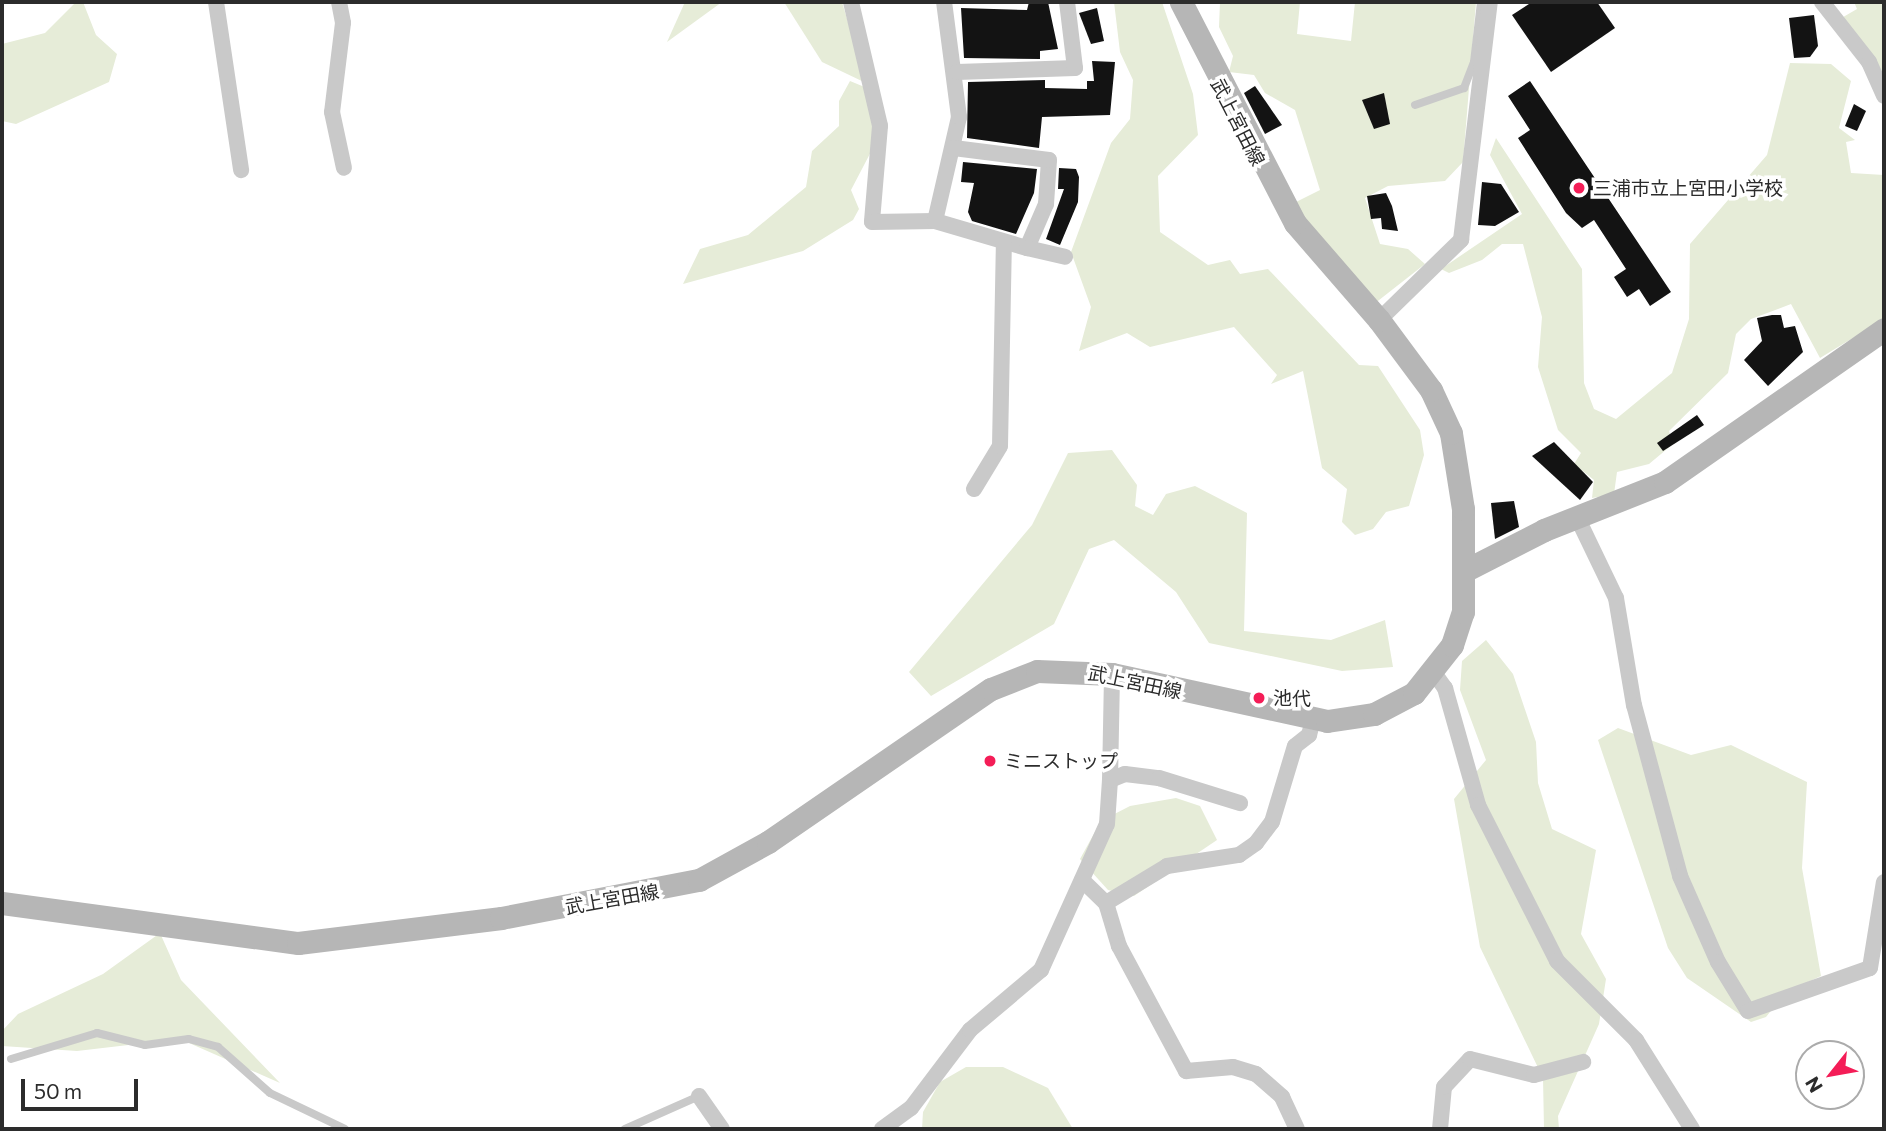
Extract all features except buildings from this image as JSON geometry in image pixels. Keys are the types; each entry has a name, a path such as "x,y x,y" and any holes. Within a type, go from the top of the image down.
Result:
{"main road":[{"name":"武上宮田線","path":"2,903 298,943 642,895 699,880 757,848 1005,681 1052,669 1112,674 1314,720 1386,710 1434,673 1458,629 1466,570 1451,433 1431,390 1379,320 1295,223 1181,2"},
{"path":"1466,570 1577,517 1665,482 1884,328"}],"street":[{"path":"216,2 241,170"},
{"path":"338,2 343,23 332,112 344,168"},
{"path":"851,2 880,126 872,222 935,221 1004,244 1065,257"},
{"path":"935,221 954,148 957,72 944,2"},
{"path":"957,72 1075,68 1067,2"},
{"path":"1379,320 1461,240 1490,2"},
{"path":"1822,2 1869,62 1884,96"},
{"path":"954,148 1049,160 1046,204 1027,248"},
{"path":"974,489 1000,446 1004,244"},
{"path":"1577,517 1616,598 1633,705 1680,876 1718,962 1748,1011 1870,968 1884,882"},
{"path":"1434,673 1445,688 1478,805 1557,961 1636,1040 1692,1129"},
{"path":"882,1129 911,1108 970,1030 1041,970 1107,824 1112,674"},
{"path":"1106,903 1167,866 1239,855 1256,843 1272,822 1295,746 1309,735 1314,720"},
{"path":"1110,780 1125,774 1159,778 1240,803"},
{"path":"1082,880 1106,903 1119,946 1186,1071 1233,1067 1256,1074 1282,1097 1297,1129"},
{"path":"1440,1129 1444,1087 1470,1059 1534,1075 1583,1062"},
{"path":"699,1096 722,1129"}],"lane":[{"path":"1415,105 1464,88 1474,62 1481,2"},
{"path":"11,1059 97,1034 145,1045 189,1039 218,1047 270,1093 345,1129"},
{"path":"625,1129 699,1096"}],"green space":[{"path":"76,2 83,2 96,35 117,54 109,82 16,124 2,121 2,44 45,33"},
{"path":"685,2 722,2 667,42"},
{"path":"784,2 842,2 866,83 822,62"},
{"path":"1114,2 1162,2 1193,94 1198,135 1158,176 1160,232 1208,265 1230,260 1240,274 1268,269 1359,365 1378,366 1420,430 1424,455 1409,506 1386,512 1373,529 1355,535 1342,522 1347,489 1322,468 1303,371 1271,384 1277,375 1234,327 1150,347 1127,333 1079,351 1091,307 1071,252 1111,143 1130,119 1133,80 1120,52"},
{"path":"1220,2 1300,2 1297,34 1351,41 1355,2 1476,2 1463,162 1445,181 1388,186 1365,198 1380,244 1408,249 1425,264 1374,304 1290,205 1320,190 1295,110 1265,93 1254,75 1229,72 1233,56 1219,27"},
{"path":"1854,2 1884,2 1883,78 1838,20 1857,9"},
{"path":"1790,63 1831,64 1851,81 1839,128 1855,140 1846,142 1851,173 1884,175 1884,319 1820,358 1791,304 1751,319 1736,334 1728,373 1669,431 1673,444 1649,464 1617,472 1614,494 1592,498 1594,480 1574,464 1581,453 1558,430 1538,367 1542,317 1523,244 1502,244 1482,260 1449,273 1441,269 1522,214 1490,155 1496,138 1582,269 1584,383 1594,409 1616,419 1672,373 1689,319 1690,244 1767,155"},
{"path":"850,81 867,88 875,119 874,146 851,190 859,209 853,220 803,251 683,284 700,249 748,235 806,187 812,151 839,126 839,101"},
{"path":"1112,450 1137,485 1135,506 1153,515 1166,494 1195,486 1247,513 1244,631 1331,640 1385,620 1393,667 1342,671 1209,643 1176,592 1114,540 1089,549 1054,624 931,696 909,672 1032,525 1068,453"},
{"path":"1486,640 1513,674 1536,742 1538,783 1552,829 1596,850 1581,934 1606,979 1599,1024 1558,1116 1559,1129 1544,1129 1543,1078 1480,947 1454,799 1486,760 1460,690 1462,661"},
{"path":"1618,728 1691,755 1731,745 1807,782 1802,868 1821,976 1786,992 1766,1017 1751,1022 1687,978 1668,948 1598,740"},
{"path":"1176,798 1200,806 1217,840 1134,896 1108,890 1080,859 1101,821 1130,806"},
{"path":"160,933 181,980 280,1083 180,1039 77,1051 2,1046 2,1031 18,1014 103,974"},
{"path":"966,1067 1003,1067 1048,1088 1073,1129 922,1129 923,1112 940,1082"}],"place":[{"name":"三浦市立上宮田小学校","path":"1579,188"},
{"name":"池代","path":"1259,698"},
{"name":"ミニストップ","path":"990,761"}]}
